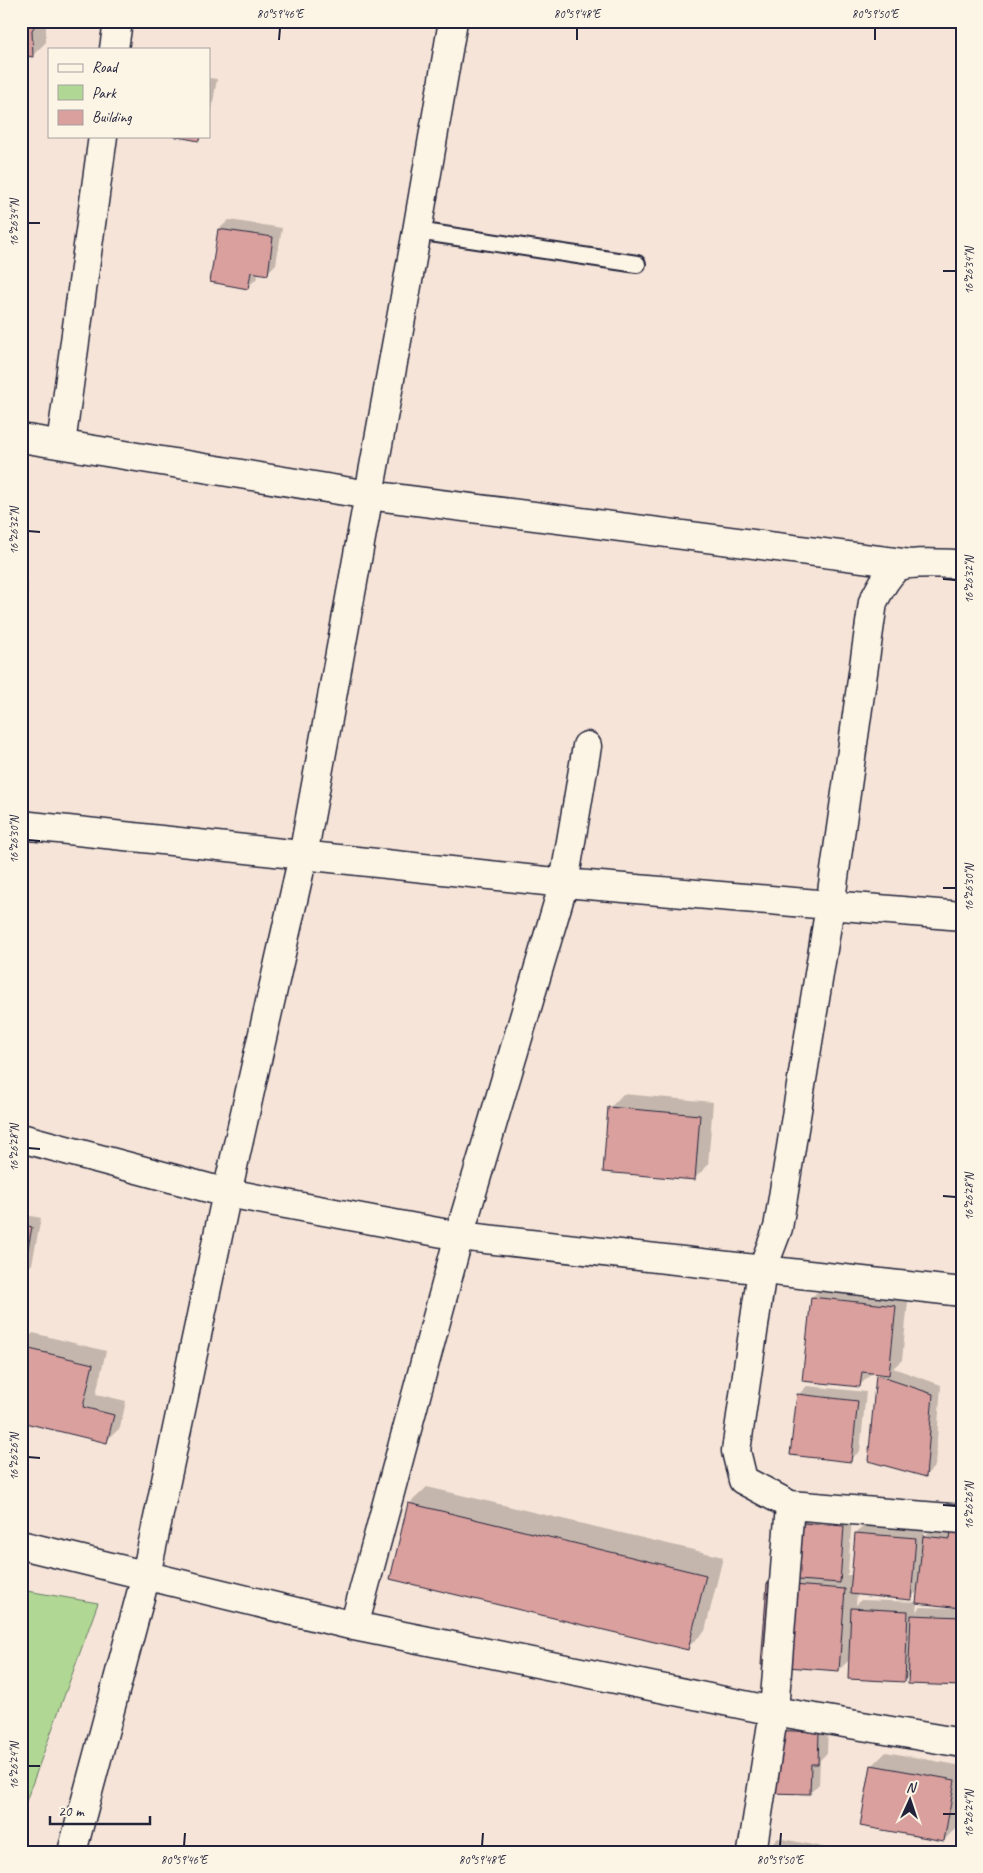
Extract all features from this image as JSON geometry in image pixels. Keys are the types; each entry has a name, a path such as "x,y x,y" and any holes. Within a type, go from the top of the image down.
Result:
{"street":[{"path":"114,48 118,21"},
{"path":"72,1852 146,1575 227,1193 303,856 417,231 453,21"},
{"path":"61,444 103,138"},
{"path":"21,438 369,495 910,564 962,564"},
{"path":"910,564 896,568 881,587 874,602 830,906 778,1228 762,1270 736,1451 743,1480 790,1505 962,1519"},
{"path":"354,1626 459,1236 564,883 587,746"},
{"path":"21,825 564,883 962,916"},
{"path":"21,1138 227,1193 459,1236 962,1292"},
{"path":"752,1852 774,1711 790,1505"},
{"path":"21,1545 354,1626 774,1711 962,1743"}],"lane":[{"path":"417,231 636,264"}],"green space":[{"path":"21,1590 98,1603 21,1815"}],"building":[{"path":"21,21 38,21 32,30 33,57 21,55"},
{"path":"183,138 200,138 199,141"},
{"path":"218,229 273,237 268,275 251,272 248,289 210,282"},
{"path":"608,1107 700,1115 695,1180 603,1172"},
{"path":"21,1224 32,1227 23,1274 21,1274"},
{"path":"811,1297 896,1306 889,1375 862,1372 860,1387 802,1381"},
{"path":"21,1347 93,1364 83,1407 114,1415 107,1443 21,1422"},
{"path":"876,1375 933,1394 926,1477 868,1461"},
{"path":"797,1394 858,1401 851,1462 790,1455"},
{"path":"408,1503 706,1575 688,1650 390,1579"},
{"path":"788,1522 844,1526 840,1583 784,1579"},
{"path":"951,1530 962,1531 962,1608 916,1603 923,1536 950,1539"},
{"path":"855,1533 916,1538 911,1600 850,1594"},
{"path":"767,1583 845,1589 839,1671 761,1665"},
{"path":"851,1608 908,1611 905,1682 848,1679"},
{"path":"911,1615 962,1617 962,1686 908,1684"},
{"path":"768,1730 819,1732 818,1764 811,1764 810,1794 767,1793"},
{"path":"871,1765 955,1780 944,1841 860,1826"}]}
